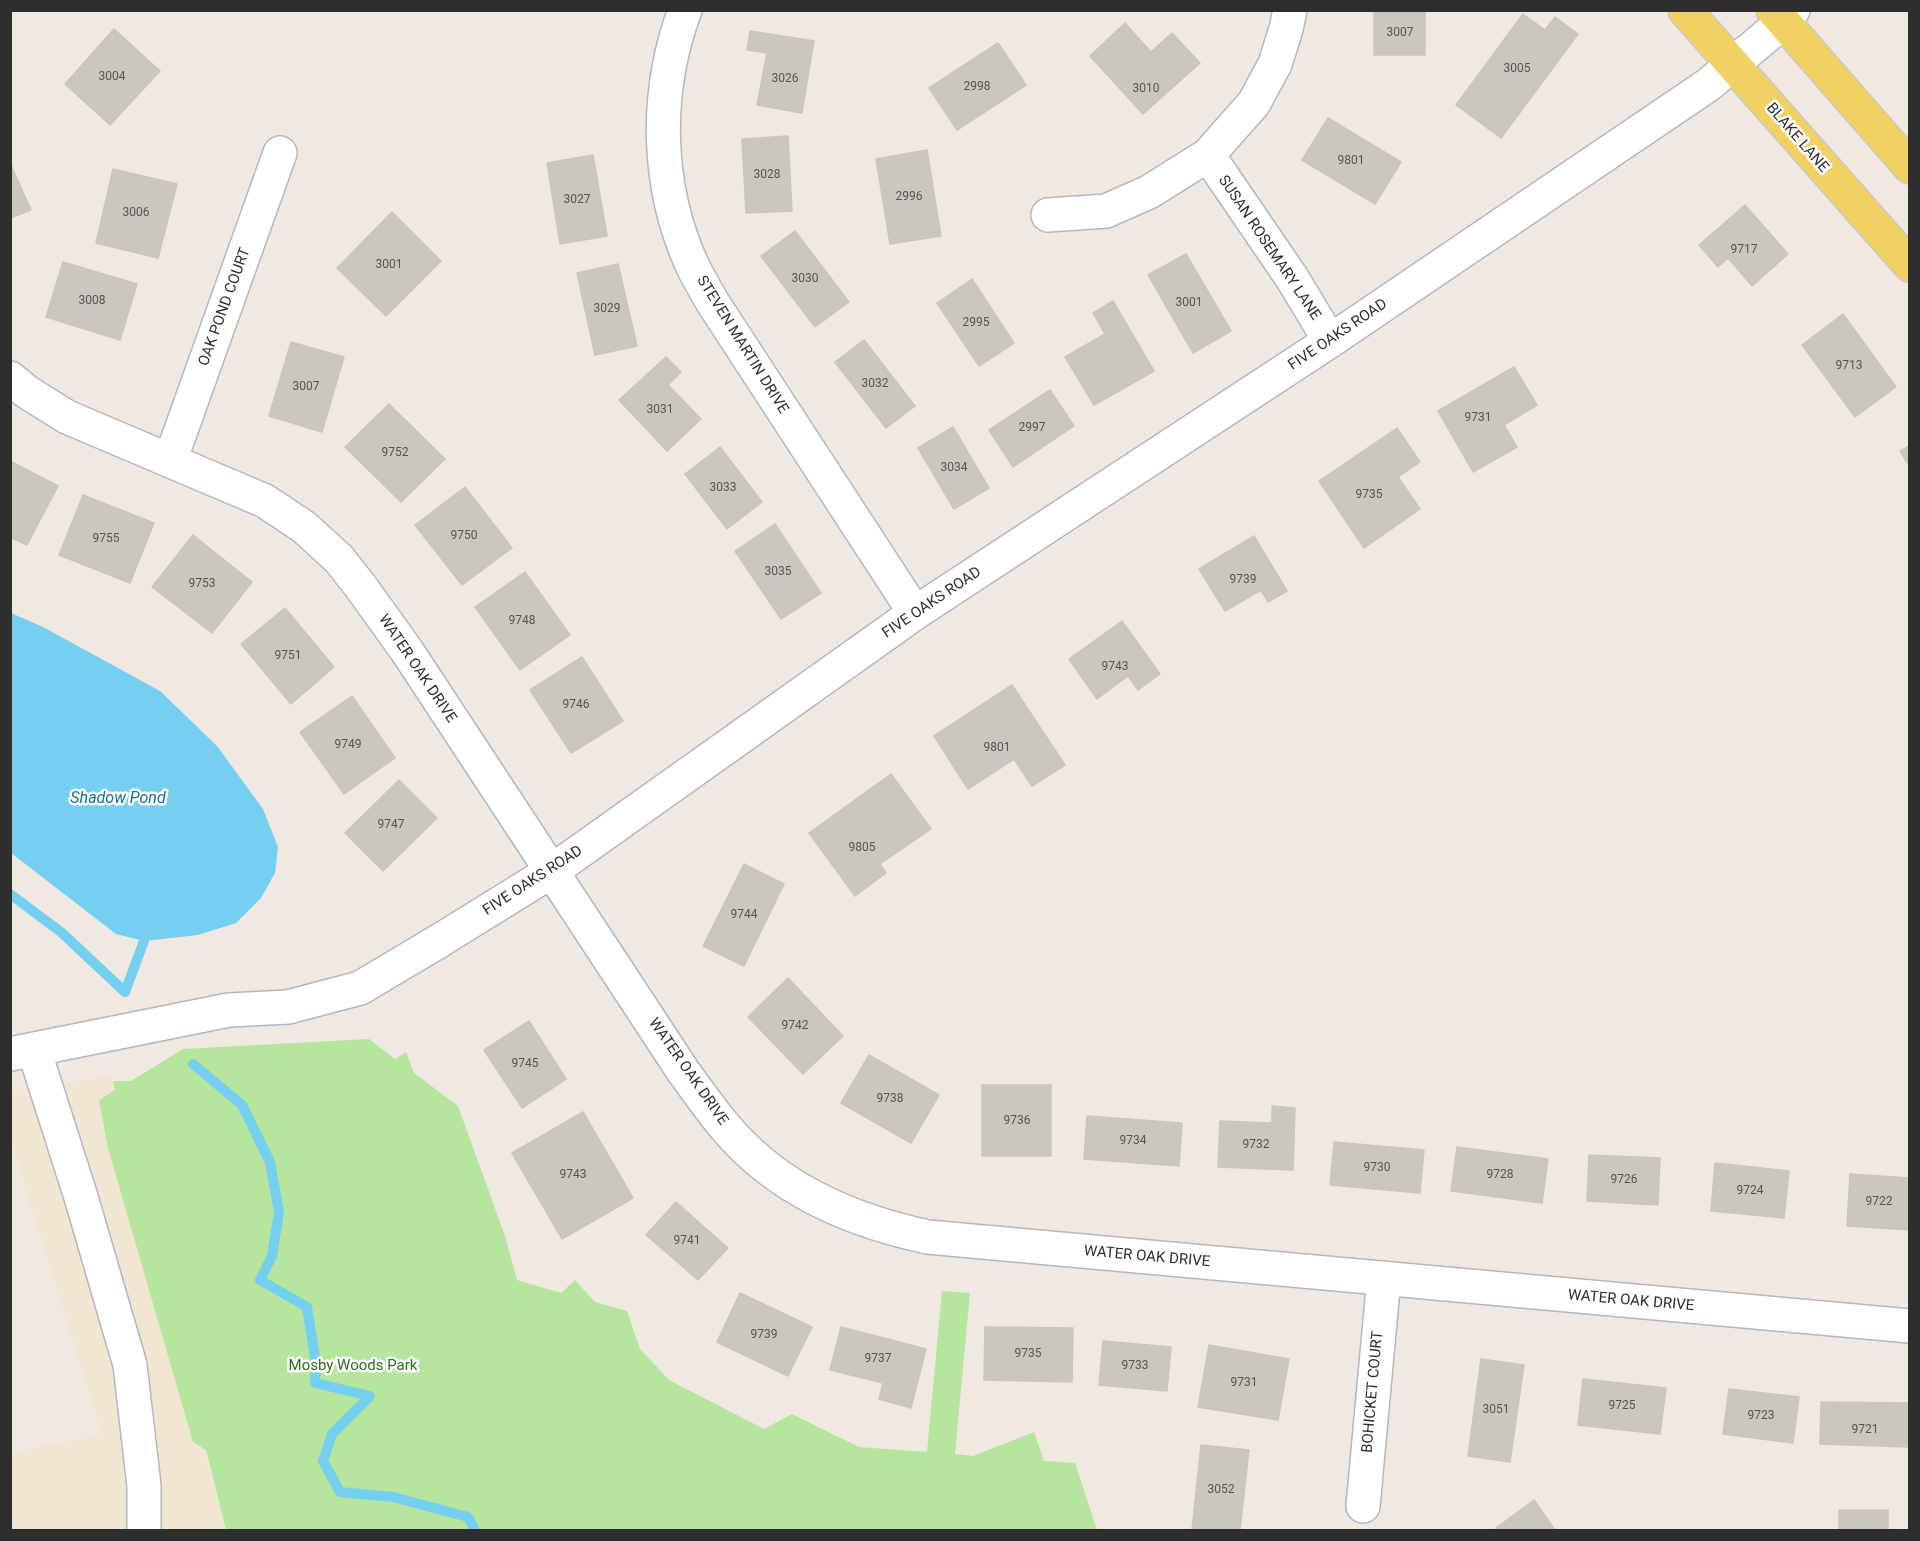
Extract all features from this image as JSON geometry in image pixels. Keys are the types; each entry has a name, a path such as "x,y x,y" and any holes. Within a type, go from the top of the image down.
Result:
{"main road":[{"name":"BLAKE LANE","path":"1685,10 1910,265"},
{"path":"1783,14 1910,166"}],"street":[{"name":"STEVEN MARTIN DRIVE","path":"685,10 673,47 666,82 663,117 668,187 676,222 693,266 713,303 915,613"},
{"path":"1048,215 1106,211 1149,192 1208,155 1254,103 1275,64 1290,10"},
{"name":"FIVE OAKS ROAD","path":"22,1052 229,1010 288,1007 360,988 552,870 915,613 1330,341 1699,92 1732,64 1783,14"},
{"name":"OAK POND COURT","path":"170,461 280,153"},
{"name":"SUSAN ROSEMARY LANE","path":"1208,155 1292,278 1330,341"},
{"name":"WATER OAK DRIVE","path":"10,378 27,392 67,417 265,501 304,527 339,559 407,651 683,1071 717,1117 746,1149 767,1167 796,1188 845,1214 928,1237 1910,1326"},
{"path":"22,1052 81,1197 130,1365 144,1486 144,1530"},
{"name":"BOHICKET COURT","path":"1363,1506 1384,1278"}],"shaded area":[{"path":"111,1076 225,1530 11,1530 11,1452 102,1435 11,1142 10,1091"}],"green space":[{"name":"Mosby Woods Park","path":"369,1039 395,1059 406,1052 414,1073 458,1106 505,1236 517,1280 561,1293 575,1280 595,1302 627,1311 640,1349 669,1380 764,1429 792,1414 859,1447 927,1452 942,1291 970,1293 955,1454 973,1456 1034,1432 1044,1461 1075,1463 1097,1530 226,1530 206,1450 193,1442 108,1148 99,1100 115,1090 113,1081 131,1081 183,1049"}],"water":[{"name":"Shadow Pond","path":"11,613 43,627 160,691 217,746 263,809 278,847 275,873 261,898 236,923 198,935 144,941 116,934 11,853"}],"building":[{"path":"1374,10 1425,10 1425,55 1374,55"},
{"path":"1523,14 1545,30 1555,17 1578,34 1501,138 1456,105"},
{"path":"1125,23 1151,52 1172,33 1200,63 1143,114 1090,56"},
{"path":"114,29 160,71 110,125 65,84"},
{"path":"750,31 814,41 802,113 757,105 767,53 747,50"},
{"path":"998,43 1026,85 957,130 929,88"},
{"path":"1328,118 1401,162 1375,204 1302,160"},
{"path":"788,136 792,211 746,213 742,139"},
{"path":"927,150 941,236 890,244 876,159"},
{"path":"593,155 607,236 560,244 547,163"},
{"path":"10,163 31,210 10,218"},
{"path":"113,169 177,184 158,258 96,243"},
{"path":"1745,205 1788,254 1752,286 1728,258 1718,267 1699,245"},
{"path":"392,212 441,261 386,316 337,268"},
{"path":"795,231 849,302 815,327 761,256"},
{"path":"1186,254 1231,331 1193,353 1148,275"},
{"path":"63,262 137,284 120,340 46,317"},
{"path":"618,264 637,346 595,355 577,273"},
{"path":"972,279 1014,343 979,366 937,303"},
{"path":"1113,301 1154,371 1094,405 1065,357 1105,334 1093,313"},
{"path":"1843,314 1896,387 1855,417 1802,345"},
{"path":"864,340 915,406 886,428 835,362"},
{"path":"291,342 344,357 322,432 269,416"},
{"path":"666,357 681,372 668,385 701,419 667,451 619,400"},
{"path":"1514,367 1537,405 1504,425 1517,447 1473,472 1438,411"},
{"path":"1050,390 1074,426 1013,467 989,430"},
{"path":"389,404 445,459 401,502 345,447"},
{"path":"953,427 989,488 954,509 918,448"},
{"path":"1397,428 1420,462 1398,477 1420,509 1364,548 1319,481"},
{"path":"1910,446 1910,467 1900,451"},
{"path":"720,447 762,502 727,529 685,474"},
{"path":"10,461 58,486 27,545 10,537"},
{"path":"465,487 512,548 462,585 415,525"},
{"path":"83,495 154,523 130,583 59,555"},
{"path":"775,524 821,593 781,619 735,551"},
{"path":"193,535 252,582 212,633 152,587"},
{"path":"1254,536 1287,591 1268,602 1261,590 1225,611 1199,569"},
{"path":"525,572 570,635 520,670 475,607"},
{"path":"285,608 334,667 291,704 241,644"},
{"path":"1122,621 1160,674 1138,690 1128,676 1097,699 1069,659"},
{"path":"582,657 623,721 571,753 530,690"},
{"path":"1012,685 1065,765 1032,786 1014,759 968,789 934,736"},
{"path":"352,696 395,758 344,794 300,732"},
{"path":"891,774 931,829 880,864 886,873 855,896 809,833"},
{"path":"399,780 437,818 383,871 345,833"},
{"path":"744,864 784,884 744,966 703,946"},
{"path":"788,978 843,1036 803,1074 748,1017"},
{"path":"529,1021 566,1079 522,1108 484,1050"},
{"path":"869,1055 939,1095 911,1143 841,1103"},
{"path":"982,1085 1051,1085 1051,1156 982,1156"},
{"path":"1272,1106 1295,1108 1293,1170 1218,1167 1220,1121 1272,1123"},
{"path":"583,1112 633,1198 562,1239 512,1153"},
{"path":"1087,1116 1182,1123 1179,1166 1084,1159"},
{"path":"1334,1142 1424,1150 1420,1193 1330,1185"},
{"path":"1457,1147 1548,1159 1542,1203 1451,1191"},
{"path":"1589,1155 1660,1158 1658,1205 1587,1201"},
{"path":"1715,1163 1789,1171 1784,1218 1711,1211"},
{"path":"1850,1174 1910,1178 1910,1230 1847,1226"},
{"path":"676,1202 728,1248 698,1280 646,1235"},
{"path":"740,1293 812,1327 788,1376 717,1342"},
{"path":"841,1327 926,1349 911,1408 879,1399 883,1383 830,1370"},
{"path":"985,1327 1073,1328 1072,1382 984,1380"},
{"path":"1103,1341 1171,1347 1167,1391 1099,1385"},
{"path":"1209,1345 1289,1359 1278,1420 1198,1407"},
{"path":"1481,1359 1524,1365 1510,1462 1468,1456"},
{"path":"1583,1379 1666,1388 1660,1434 1578,1425"},
{"path":"1729,1389 1799,1397 1793,1443 1723,1434"},
{"path":"1821,1402 1910,1403 1909,1447 1820,1444"},
{"path":"1201,1445 1249,1450 1240,1530 1192,1530"},
{"path":"1534,1500 1555,1530 1498,1530 1496,1528"},
{"path":"1839,1510 1888,1510 1888,1530 1839,1530"}],"waterway":[{"path":"10,894 61,932 125,992 144,941"},
{"path":"193,1064 242,1105 270,1162 279,1212 272,1256 260,1280 307,1307 316,1364 315,1383 370,1396 332,1434 323,1461 340,1492 393,1497 468,1517 475,1530"}]}
